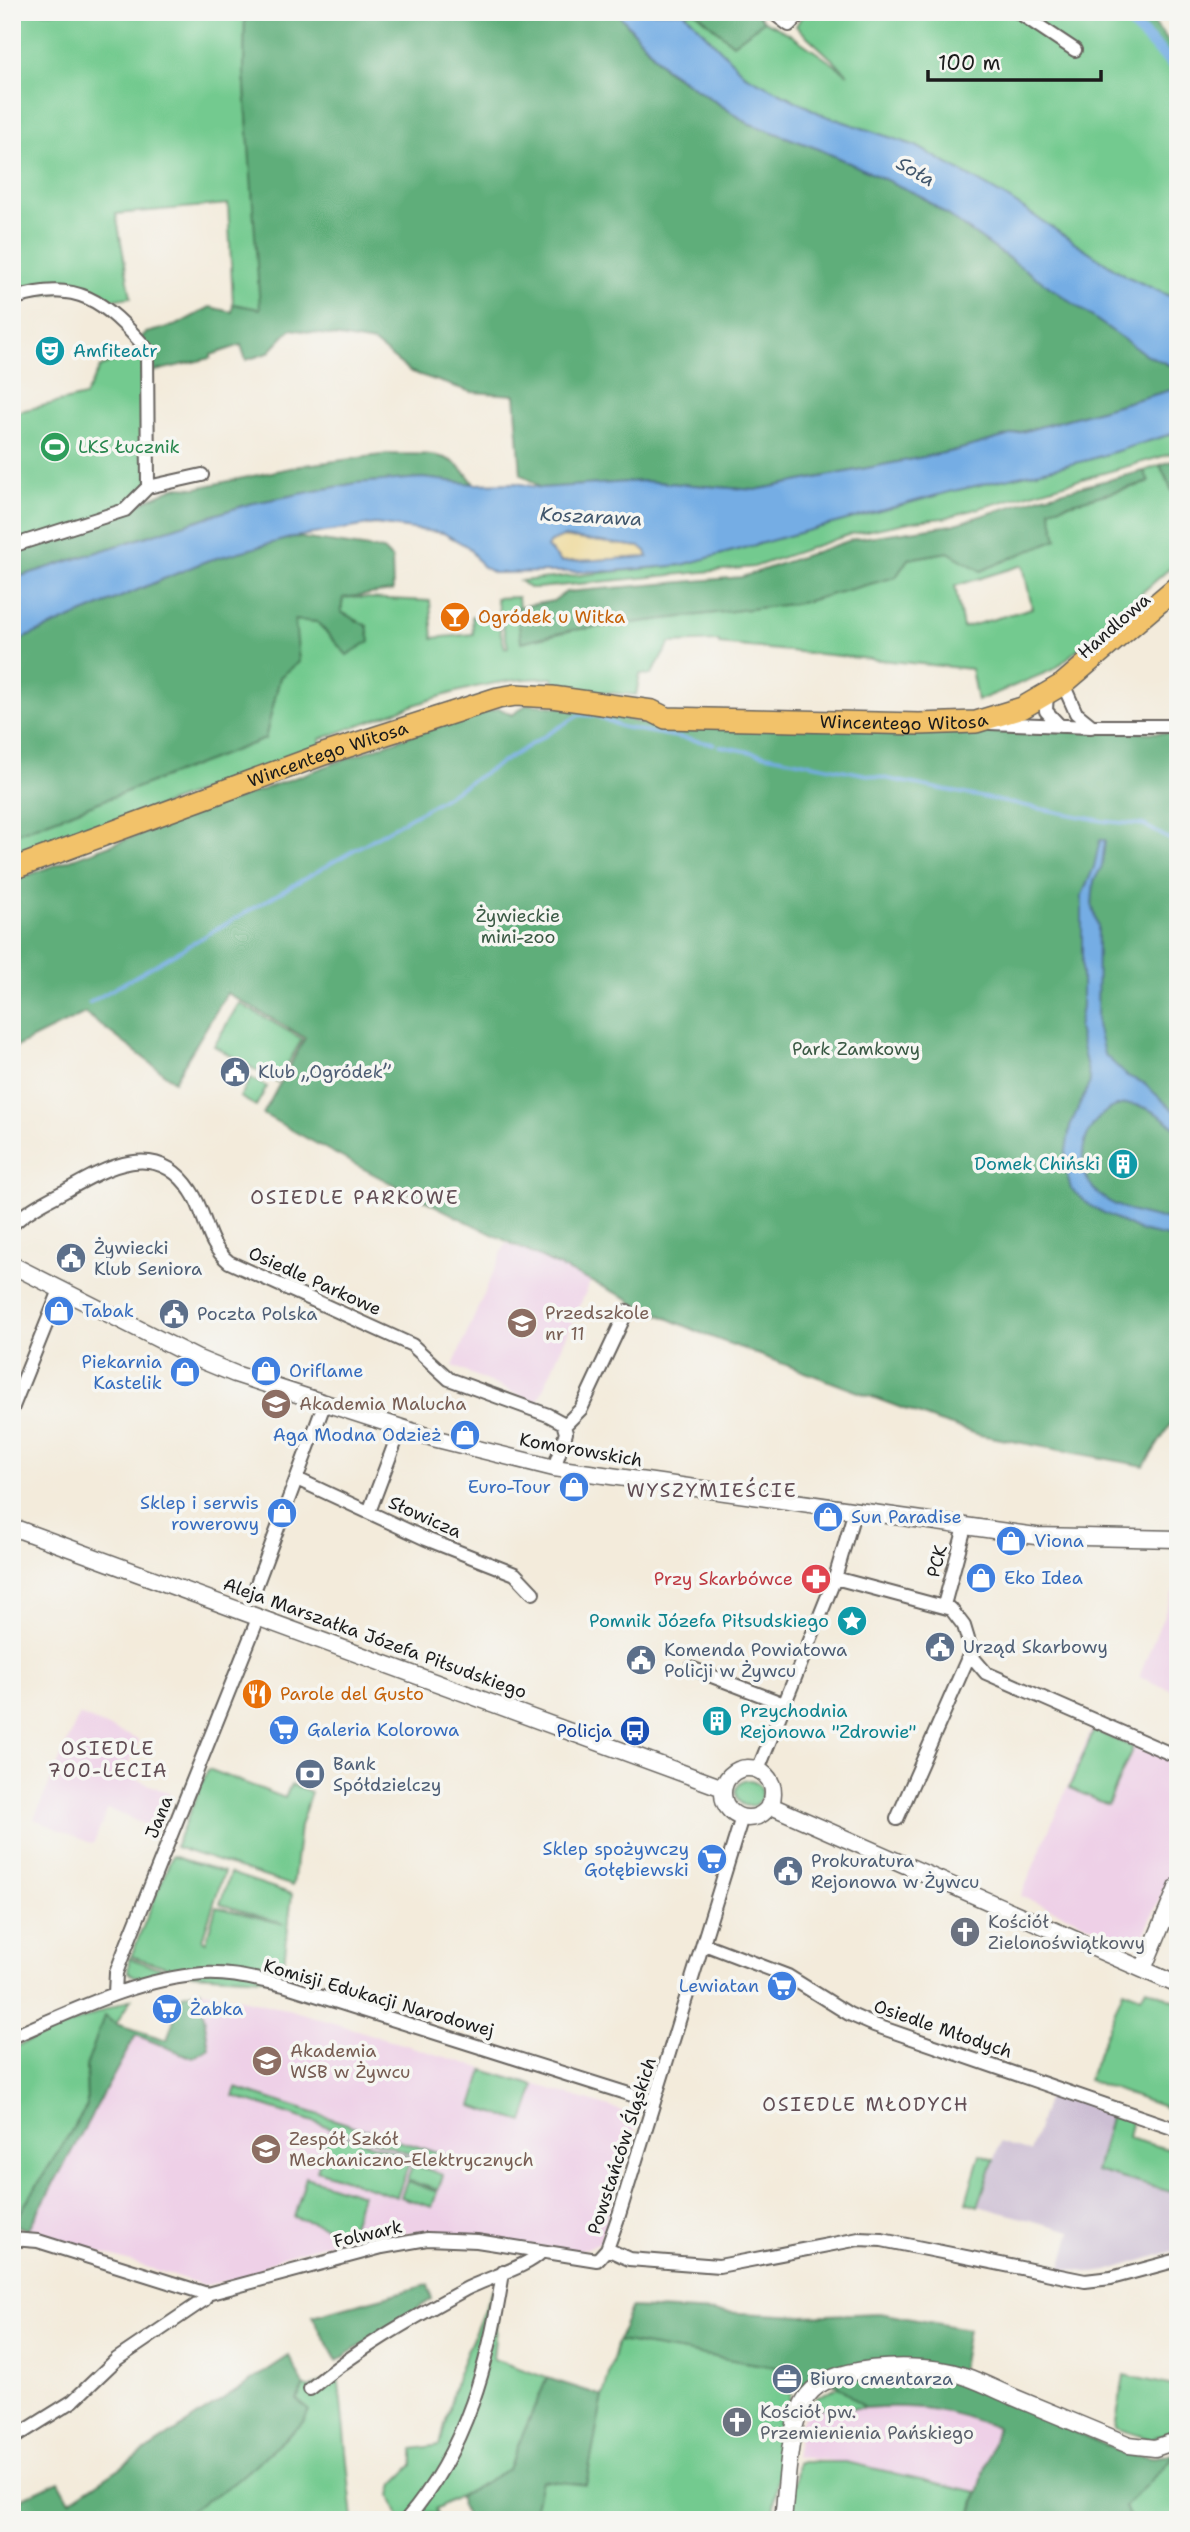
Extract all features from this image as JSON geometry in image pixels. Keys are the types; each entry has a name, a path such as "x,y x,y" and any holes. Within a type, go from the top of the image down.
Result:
{"main road":[{"name":"Handlowa","path":"1053,687 1178,571"},
{"name":"Handlowa","path":"1053,687 1178,586"},
{"name":"Wincentego Witosa","path":"12,869 324,754 498,698 552,697 652,711 682,706 975,708 1053,687"},
{"name":"Wincentego Witosa","path":"652,711 666,718 919,724 976,722 1022,708 1053,687"}],"street":[{"path":"772,12 789,25 802,12"},
{"path":"1018,12 1075,50"},
{"path":"12,299 39,290 59,290 89,298 147,349 148,487"},
{"path":"12,546 125,510 148,487 202,475"},
{"path":"1053,687 1046,711 1060,726"},
{"path":"1053,687 1081,719 1098,727"},
{"path":"976,722 1098,727 1178,726"},
{"name":"Osiedle Parkowe","path":"12,1225 30,1210 105,1168 121,1163 151,1162 181,1180 191,1191 212,1242 229,1262 412,1345 449,1379 548,1415 564,1426"},
{"name":"Komorowskich","path":"12,1265 196,1358 324,1405 554,1468 1036,1536 1178,1539"},
{"path":"12,1409 60,1290"},
{"path":"554,1468 566,1433 564,1426 581,1409 627,1311"},
{"path":"256,1586 324,1405"},
{"path":"369,1512 401,1427"},
{"name":"Słowicza","path":"297,1479 426,1539 515,1574 533,1593"},
{"path":"758,1770 835,1578 855,1510"},
{"name":"Aleja Marszałka Józefa Piłsudskiego","path":"12,1527 723,1788"},
{"name":"PCK","path":"944,1605 965,1527"},
{"path":"835,1578 944,1605 951,1609 964,1626 971,1651 980,1668 1000,1680 1178,1757"},
{"name":"Jana","path":"115,1993 116,1973 259,1616"},
{"path":"897,1819 971,1651"},
{"path":"691,1668 784,1704"},
{"path":"749,1768 758,1770 765,1775 772,1789 769,1805 758,1815 742,1817 727,1807 723,1788 732,1773 749,1768"},
{"path":"769,1805 1178,1985"},
{"name":"Powstańców Śląskich","path":"742,1817 607,2249 629,2259 719,2266 859,2239 882,2239 1085,2281 1111,2278 1178,2260"},
{"path":"1143,1969 1178,1886"},
{"name":"Osiedle Młodych","path":"704,1944 788,1976 849,2014 874,2025 1178,2130"},
{"name":"Komisji Edukacji Narodowej","path":"12,2037 115,1993 203,1974 284,1985 654,2102"},
{"path":"12,2239 38,2241 207,2294"},
{"name":"Folwark","path":"12,2439 73,2401 117,2360 204,2300 207,2294 382,2247 427,2239 477,2241 590,2261 597,2260 607,2249"},
{"path":"310,2389 351,2357 466,2289 541,2252"},
{"path":"406,2520 427,2496 451,2457 491,2350 503,2272"},
{"path":"783,2520 797,2421 802,2405 809,2393 822,2384 851,2372 878,2368 947,2371 1129,2445 1155,2448 1178,2441"}],"shaded area":[{"name":"Przedszkole nr 11","path":"506,1243 591,1280 537,1403 453,1366"},
{"path":"1178,1580 1178,1693 1139,1677"},
{"path":"79,1715 139,1740 125,1774 170,1794 155,1829 108,1809 93,1844 34,1819"},
{"path":"1093,1726 1178,1762 1178,1854 1141,1943 1133,1944 1021,1896"},
{"name":"Zespół Szkół Mechaniczno-Elektrycznych","path":"200,1990 291,2010 639,2116 600,2242 575,2253 433,2231 391,2235 326,2244 283,2256 243,2278 204,2285 28,2230 137,2035 193,2058 209,2048"},
{"path":"1050,2091 1112,2110 1096,2171 1178,2194 1176,2250 1107,2271 1093,2273 1061,2268 1071,2231 978,2206 1000,2142 1030,2152"},
{"path":"909,2404 966,2415 998,2428 977,2492 846,2462 795,2457 801,2422 809,2408 851,2409"}],"green space":[{"path":"12,12 245,12 244,72 261,310 233,304 228,204 116,214 131,297 104,301 71,291 12,299"},
{"path":"245,12 617,12 665,69 748,123 819,149 919,195 1145,354 1178,369 1178,388 954,451 755,490 643,481 541,488 521,474 515,395 471,392 411,372 374,343 291,329 268,353 246,360 241,345 211,355 211,358 147,373 138,340 146,333 177,325 210,307 232,312 233,304 260,309 244,72"},
{"path":"684,12 696,12 733,44 764,21 788,33 848,74 796,26 804,12 1120,12 1178,69 1178,300 1126,276 1007,198 916,146 823,115 745,75"},
{"path":"696,12 755,12 764,21 733,44"},
{"path":"1120,12 1145,12 1178,53 1178,69"},
{"path":"147,349 148,487 125,510 12,546 12,413 85,396 100,367"},
{"path":"1178,432 1178,452 944,518 851,534 754,567 537,588 529,588 520,581 682,565 949,492 1088,460"},
{"path":"389,454 427,455 447,459 465,472 474,484 422,478 356,483 249,504 12,579 12,546 125,510 176,487 196,488 305,465"},
{"path":"1178,459 1178,493 1175,496 1160,465"},
{"path":"1160,465 1174,496 1178,493 1178,561 1055,669 977,701 971,669 719,644 719,641 670,643 651,675 640,674 636,695 554,688 553,678 493,683 463,690 320,739 322,746 12,861 12,835 265,739 280,677 299,662 294,620 317,622 347,655 367,626 341,612 343,597 430,601 433,638 473,634 472,616 496,615 505,648 508,647 496,598 518,597 522,642 573,630 800,603 896,577 908,559 948,552 981,571 1049,509 1148,483 1144,471","holes":["1023,565 1032,608 963,628 955,586"]},
{"path":"1144,471 1149,482 1050,509 1057,539 981,571 948,552 908,559 896,577 800,603 573,630 521,642 517,607 553,601 566,592 742,577 854,539 952,525 1044,496"},
{"path":"294,537 383,550 392,559 393,591 343,598 341,612 367,626 370,641 347,655 317,622 295,620 299,662 280,677 265,739 12,835 12,643 206,561"},
{"name":"Park Zamkowy","path":"527,704 591,710 655,727 721,725 1178,733 1178,1413 1144,1466 980,1435 706,1335 632,1303 629,1299 399,1187 263,1114 305,1038 227,993 174,1081 85,1013 12,1049 12,881 417,733 499,708 512,715"},
{"path":"239,1003 302,1039 277,1082 214,1046"},
{"path":"251,1078 267,1087 256,1106 240,1097"},
{"path":"1094,1730 1133,1747 1108,1805 1069,1788"},
{"path":"208,1769 285,1798 291,1784 311,1792 300,1826 293,1886 175,1847"},
{"path":"749,1780 758,1784 762,1793 758,1802 749,1806 740,1802 736,1793 740,1784"},
{"path":"172,1856 224,1872 202,1940 206,1942 216,1907 284,1924 220,1904 230,1873 292,1894 282,1979 171,1973 170,1968 131,1956"},
{"path":"129,1958 162,1969 166,1974 136,1977 128,1971"},
{"path":"1146,1988 1178,2002 1178,2112 1088,2080 1123,1990 1141,1997"},
{"path":"200,1990 209,2048 193,2058 136,2035 28,2230 13,2224 87,2106 86,2067 104,2016 116,2024 167,2040 182,1995"},
{"path":"131,1999 116,2024 104,2017 86,2067 87,2106 12,2225 12,2048"},
{"path":"483,2070 535,2086 523,2122 472,2106"},
{"path":"236,2088 450,2157 447,2165 233,2096"},
{"path":"1112,2110 1132,2118 1128,2138 1178,2152 1178,2194 1096,2171"},
{"path":"330,2131 411,2158 397,2197 317,2170"},
{"path":"980,2154 994,2159 978,2206 966,2202"},
{"path":"413,2164 443,2175 438,2190 407,2180"},
{"path":"306,2177 362,2195 349,2234 294,2217"},
{"path":"407,2181 437,2192 432,2207 401,2197"},
{"path":"428,2285 432,2299 337,2361 312,2316"},
{"path":"492,2290 499,2295 493,2359 547,2378 508,2470 435,2509 437,2514 420,2513 413,2520 400,2520 391,2495 394,2484 413,2465 413,2449 440,2445 457,2376"},
{"path":"631,2308 803,2316 879,2313 968,2329 959,2381 1125,2454 1154,2457 1176,2454 1125,2507 1131,2520 970,2520 997,2428 964,2416 933,2409 866,2408 839,2386 818,2375 807,2384 791,2388 794,2370 618,2341"},
{"path":"618,2341 794,2370 772,2520 532,2520 541,2480 586,2484 603,2396"},
{"path":"289,2356 304,2386 297,2400 309,2410 304,2422 235,2482 175,2520 12,2520 12,2503 59,2481 70,2501"},
{"path":"338,2373 353,2520 175,2520 235,2482 304,2422 309,2410 297,2400 304,2386 310,2389"},
{"path":"1124,2375 1178,2387 1178,2429 1150,2439 1115,2428"},
{"path":"547,2378 603,2396 586,2485 541,2480 532,2520 467,2520 459,2497 508,2469"},
{"path":"839,2386 866,2408 809,2408 816,2398"},
{"path":"1176,2454 1178,2520 1131,2520 1124,2507"},
{"path":"798,2462 846,2462 977,2492 970,2520 790,2520"}],"sand":[{"path":"563,537 640,547 646,551 648,557 561,562 547,547 549,543"}],"water":[{"name":"Soła","path":"617,12 684,12 745,75 823,115 916,146 1007,198 1126,276 1178,300 1178,369 1145,354 919,195 819,149 748,123 665,68"},
{"name":"Koszarawa","path":"1178,388 1178,432 1088,460 949,492 682,565 614,571 494,573 482,566 468,547 443,533 375,524 294,537 206,561 12,643 12,579 249,504 356,483 422,478 474,484 516,483 541,488 643,481 755,490 954,451","holes":["563,537 640,547 646,551 648,557 561,562 547,547 549,543"]},
{"path":"1100,840 1105,840 1102,866 1094,881 1092,904 1098,926 1097,1025 1104,1054 1127,1076 1144,1083 1176,1113 1178,1130 1159,1115 1143,1107 1128,1104 1109,1110 1092,1126 1087,1137 1083,1149 1085,1173 1097,1193 1106,1200 1143,1215 1178,1221 1178,1239 1140,1231 1090,1206 1071,1189 1064,1163 1070,1126 1090,1082 1078,1028 1082,1006 1082,895 1094,867"}],"waterway":[{"path":"1120,12 1178,69"},
{"path":"89,1003 432,805 579,715 596,716 622,727 714,744"},
{"path":"720,746 1103,821 1144,825 1178,844"}],"place":[{"name":"Amfiteatr","path":"50,351"},
{"name":"LKS Łucznik","path":"55,447"},
{"name":"Ogródek u Witka","path":"455,617"},
{"name":"Klub „Ogródek”","path":"235,1072"},
{"name":"Domek Chiński","path":"1123,1164"},
{"name":"Żywiecki Klub Seniora","path":"71,1258"},
{"name":"Tabak","path":"59,1311"},
{"name":"Poczta Polska","path":"174,1314"},
{"name":"Przedszkole nr 11","path":"522,1323"},
{"name":"Oriflame","path":"266,1371"},
{"name":"Piekarnia Kastelik","path":"185,1372"},
{"name":"Akademia Malucha","path":"276,1404"},
{"name":"Aga Modna Odzież","path":"465,1435"},
{"name":"Euro-Tour","path":"574,1487"},
{"name":"Sklep i serwis rowerowy","path":"282,1513"},
{"name":"Sun Paradise","path":"828,1517"},
{"name":"Viona","path":"1011,1541"},
{"name":"Eko Idea","path":"981,1578"},
{"name":"Przy Skarbówce","path":"816,1579"},
{"name":"Pomnik Józefa Piłsudskiego","path":"852,1621"},
{"name":"Urząd Skarbowy","path":"940,1647"},
{"name":"Komenda Powiatowa Policji w Żywcu","path":"641,1660"},
{"name":"Parole del Gusto","path":"257,1694"},
{"name":"Przychodnia Rejonowa \"Zdrowie\"","path":"717,1721"},
{"name":"Galeria Kolorowa","path":"284,1730"},
{"name":"Policja","path":"635,1731"},
{"name":"Bank Spółdzielczy","path":"310,1774"},
{"name":"Sklep spożywczy Gołębiewski","path":"712,1859"},
{"name":"Prokuratura Rejonowa w Żywcu","path":"788,1871"},
{"name":"Kościół Zielonoświątkowy","path":"965,1932"},
{"name":"Lewiatan","path":"782,1986"},
{"name":"Żabka","path":"167,2009"},
{"name":"Akademia WSB w Żywcu","path":"267,2061"},
{"name":"Zespół Szkół Mechaniczno-Elektrycznych","path":"266,2149"},
{"name":"Biuro cmentarza","path":"787,2379"},
{"name":"Kościół pw. Przemienienia Pańskiego","path":"737,2422"}],"district":[{"name":"OSIEDLE PARKOWE","path":"355,1197"},
{"name":"WYSZYMIEŚCIE","path":"712,1490"},
{"name":"OSIEDLE 700-LECIA","path":"108,1759"},
{"name":"OSIEDLE MŁODYCH","path":"866,2104"}],"park label":[{"name":"Żywieckie mini-zoo","path":"518,926"}]}
